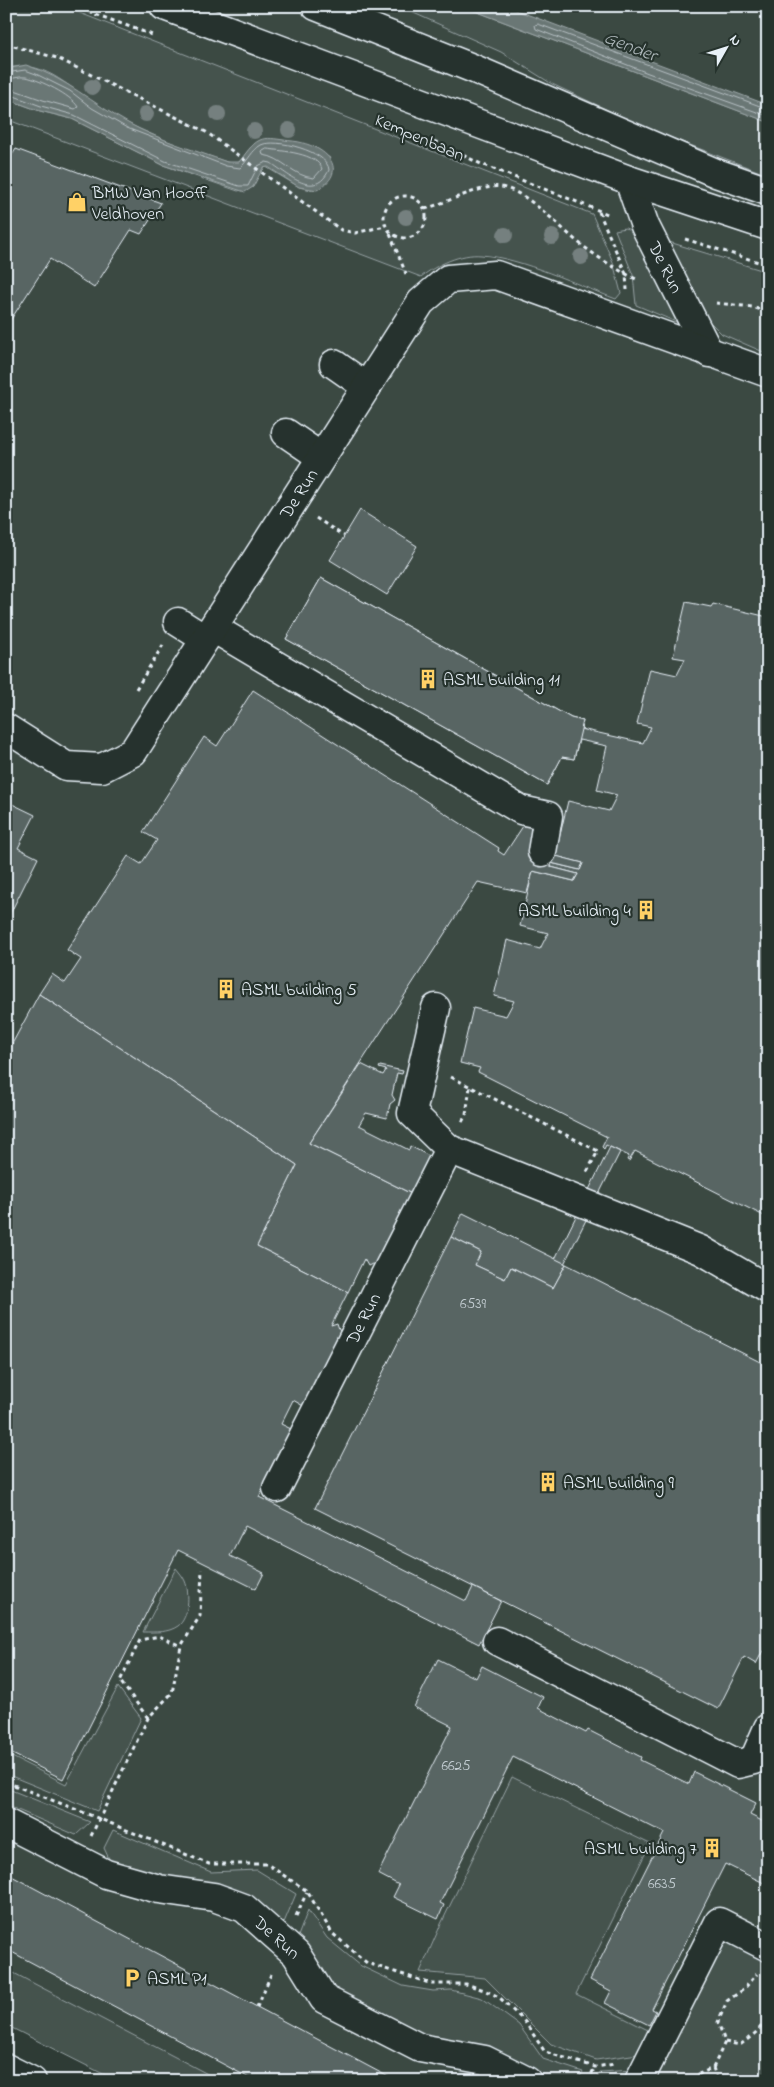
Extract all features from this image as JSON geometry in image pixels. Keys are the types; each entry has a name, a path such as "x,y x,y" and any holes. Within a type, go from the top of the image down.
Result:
{"main road":[{"name":"Kempenbaan","path":"164,6 629,180 768,226"},
{"path":"316,6 472,68 716,173 768,191"},
{"name":"De Run","path":"629,180 645,226 682,296 709,353"},
{"name":"De Run","path":"6,728 66,766 102,768 133,752 421,302 448,279 496,275 768,373"},
{"path":"334,364 367,386"},
{"path":"286,433 321,457"},
{"path":"178,622 209,633 521,810 548,816 542,852"},
{"path":"436,1008 412,1113 449,1149 701,1250 768,1289"},
{"name":"De Run","path":"277,1488 449,1149"},
{"path":"496,1641 738,1764 754,1760 768,1728"},
{"name":"De Run","path":"6,1823 106,1874 159,1889 214,1897 244,1908 296,1954 324,1999 420,2048 485,2060 527,2081"},
{"path":"643,2072 719,1922 768,1947"},
{"path":"6,2068 32,2081"}],"path":[{"path":"73,6 156,37"},
{"path":"6,44 66,62 206,132 341,230 355,233 385,226"},
{"name":"Kempenbaan","path":"432,139 481,164 599,212 768,266"},
{"path":"425,209 493,186 507,190 524,196 582,245 626,274 661,291 711,302 752,307 768,312"},
{"path":"390,234 401,239 412,238 422,231 427,220 425,209 417,199 404,195 392,200 384,210 385,226 407,273 402,281"},
{"name":"De Run","path":"599,212 626,274 628,293 624,321"},
{"path":"133,693 178,622"},
{"path":"422,1069 448,1075 598,1151 573,1199"},
{"path":"78,1860 100,1819 148,1718 172,1693 181,1646 200,1616 202,1569"},
{"path":"148,1718 120,1680 140,1640 159,1636 181,1646"},
{"path":"6,1782 209,1864 267,1864 307,1891 332,1933 367,1963 432,1984 466,1984 499,1996 525,2022 545,2052 595,2067 627,2062 643,2072"},
{"path":"693,2081 699,2074 713,2068 726,2042 718,2022 727,2001 744,1989 756,1973 762,1976"},
{"path":"726,2042 740,2045 754,2034 765,2022 768,2007"},
{"path":"588,2081 595,2067"},
{"path":"713,2068 718,2081"}],"shaded area":[{"path":"6,6 768,6 768,2081 182,2081 6,1992"},
{"path":"6,6 62,6 592,214 613,262 621,293 616,299 514,261 481,255 457,258 434,268 421,277 6,119 6,96 10,100 40,111 72,119 163,165 238,191 253,187 258,175 266,167 299,187 311,190 330,158 317,149 254,144 239,162 234,164 181,146 126,123 103,110 53,75 42,70 18,66 6,69"},
{"path":"398,6 462,6 768,122 768,175 651,130 552,84 501,52"},
{"path":"625,228 639,233 681,324 636,305 633,275 615,230"},
{"path":"669,242 768,272 768,354 722,334 698,310"},
{"path":"176,1568 187,1586 188,1605 182,1622 170,1630 143,1632"},
{"path":"118,1687 141,1718 97,1811 6,1774 6,1754 66,1784"},
{"path":"512,1777 650,1844 576,1994 648,2030 638,2054 596,2060 551,2044 485,1978 420,1972"},
{"path":"6,1788 90,1822 76,1835 6,1805"},
{"path":"113,1830 211,1872 257,1870 296,1894 283,1925 250,1900 110,1861 104,1848"},
{"path":"308,1910 327,1938 361,1966 403,1986 433,1991 451,1990 482,1998 519,2025 543,2059 583,2072 577,2081 550,2081 478,2044 419,2037 336,1991 295,1944"},
{"path":"723,1934 768,1964 767,2081 650,2081"},
{"path":"6,1969 221,2081 117,2081 6,2025"},
{"path":"634,2070 628,2081 596,2081 600,2072"}],"water":[{"path":"462,6 505,6 768,105 768,122"},
{"path":"26,65 53,76 115,116 152,135 227,162 239,162 251,147 260,140 272,138 298,142 313,146 327,156 332,162 332,176 317,190 299,187 268,167 263,168 253,187 245,192 163,165 72,119 40,111 10,100 6,96 6,69"}],"building":[{"path":"16,149 161,203 141,234 131,230 94,288 50,259 6,327 6,164"},
{"path":"360,510 417,546 387,595 330,560"},
{"name":"ASML building 4","path":"321,578 571,718 583,721 581,729 643,743 651,727 637,724 650,669 677,675 685,659 673,657 686,602 711,607 713,604 768,617 768,1218 635,1151 629,1161 627,1160 629,1156 606,1145 604,1149 602,1147 607,1137 478,1072 480,1068 460,1063 473,1008 506,1016 514,1001 494,996 507,940 540,949 548,933 520,926 533,871 574,881 578,874 551,867 551,863 580,870 583,863 555,856 568,801 609,811 617,795 597,790 607,746 579,740 574,759 562,757 547,785 286,639"},
{"name":"ASML building 11","path":"321,578 571,718 583,721 574,759 562,757 547,785 286,639"},
{"name":"ASML building 5","path":"253,690 499,848 498,851 504,855 525,823 538,826 533,850 583,863 580,870 551,863 551,867 578,874 574,881 533,871 527,893 478,882 309,1143 412,1194 376,1265 368,1266 364,1259 348,1292 257,1246 297,1165 39,994 52,974 65,983 81,959 67,950 128,856 141,864 157,840 143,832 204,737 217,746"},
{"path":"6,801 35,815 18,848 38,858 6,922"},
{"path":"39,994 297,1165 257,1246 348,1292 331,1326 337,1324 342,1332 305,1407 293,1400 281,1424 293,1430 259,1497 466,1601 473,1587 501,1601 479,1644 245,1526 230,1556 264,1573 256,1589 178,1550 63,1779 6,1751 6,1055"},
{"path":"361,1064 383,1075 386,1070 379,1068 380,1066 403,1071 402,1074 397,1073 392,1095 395,1100 390,1104 387,1118 366,1113 359,1125 409,1150 410,1146 431,1157 412,1194 309,1143"},
{"path":"610,1147 620,1152 564,1264 555,1259"},
{"path":"463,1213 566,1264 553,1288 511,1267 505,1279 475,1265 481,1252 451,1237"},
{"name":"ASML building 9","path":"451,1237 481,1252 475,1265 505,1279 511,1267 553,1288 566,1264 768,1366 768,1641 756,1664 744,1657 718,1709 315,1508"},
{"name":"ASML building 7","path":"438,1659 476,1678 482,1666 543,1697 538,1708 586,1733 588,1730 641,1757 640,1760 689,1784 694,1772 756,1803 750,1815 768,1824 768,1885 725,1864 652,2009 656,2011 649,2025 605,2003 611,1991 590,1980 664,1833 513,1757 440,1903 444,1905 438,1919 393,1897 399,1885 378,1874 452,1726 414,1707"},
{"name":"ASML P1","path":"6,1873 396,2081 255,2081 6,1949"}],"place":[{"name":"BMW Van Hooff Veldhoven","path":"77,202"},
{"name":"ASML building 11","path":"428,679"},
{"name":"ASML building 4","path":"646,910"},
{"name":"ASML building 5","path":"226,989"},
{"name":"ASML building 9","path":"548,1482"},
{"name":"ASML building 7","path":"712,1848"},
{"name":"ASML P1","path":"132,1978"}],"water label":[{"name":"Gender","path":"631,45"}]}
